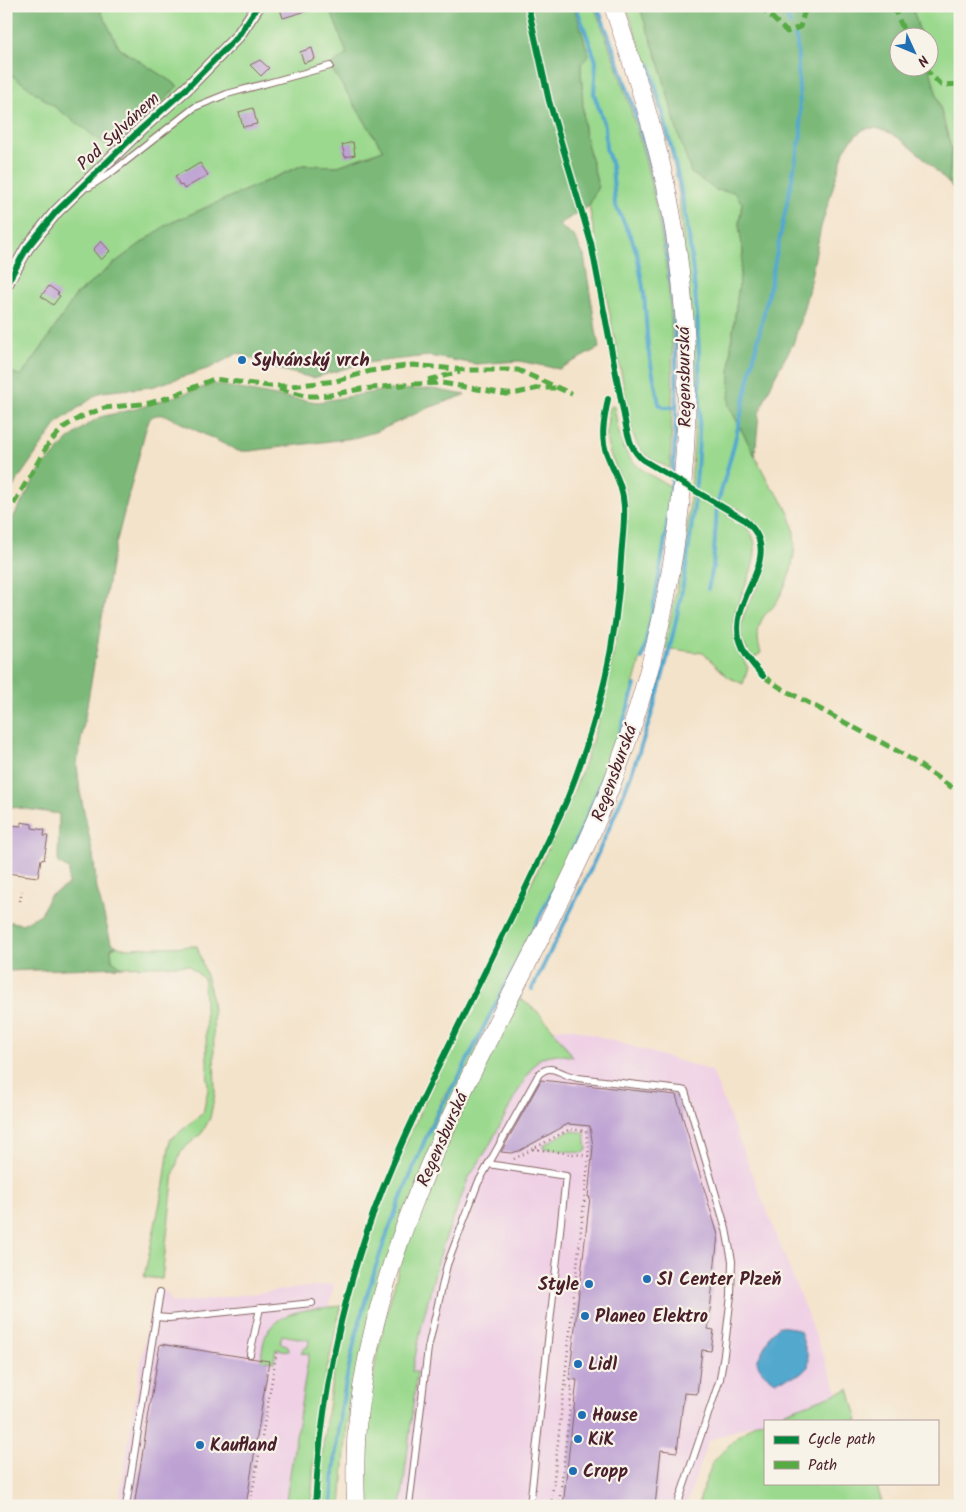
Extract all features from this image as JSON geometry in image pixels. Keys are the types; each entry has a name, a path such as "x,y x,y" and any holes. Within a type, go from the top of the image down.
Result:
{"main road":[{"name":"Regensburská","path":"356,1506 355,1455 357,1424 366,1365 379,1310 402,1235 420,1186 456,1106 572,876 602,810 642,694 661,623 670,575 680,507 685,448 686,352 682,296 672,216 660,162 634,69 613,6"}],"street":[{"name":"Pod Sylvánem","path":"6,285 28,248 56,212 141,128 187,88 238,36 258,6"}],"lane":[{"name":"Pod Sylvánem","path":"68,200 118,166 195,107 227,94 330,66"},
{"path":"409,1506 428,1348 447,1265 478,1183 539,1074 547,1068 556,1069 566,1075 578,1078 681,1090 686,1093 726,1229 732,1261 731,1295 720,1379 677,1506"},
{"path":"488,1164 566,1176 530,1506"},
{"path":"126,1506 160,1292"},
{"path":"156,1317 169,1318 312,1303"},
{"path":"250,1354 260,1308"}],"path":[{"path":"20,901 22,891"},
{"path":"533,1149 589,1156"},
{"path":"250,1506 277,1350"},
{"path":"551,1506 564,1386 572,1387 559,1506"}],"shaded area":[{"path":"571,1028 712,1071 838,1393 708,1441 686,1506 391,1506 398,1431 431,1279 469,1171 544,1034 553,1029"},
{"path":"334,1284 292,1506 118,1506 153,1290 167,1292 173,1303"}],"green space":[{"path":"6,6 98,6 119,48 178,86 113,150 10,74 6,69"},
{"path":"98,6 329,6 348,54 330,66 383,150 338,166 303,165 166,225 117,261 75,296 21,376 6,370 6,69 10,74 178,86 119,48"},
{"path":"329,6 574,6 589,56 581,64 584,131 598,186 589,206 558,225 574,236 584,256 599,348 559,369 519,361 476,364 429,356 364,363 313,378 281,370 238,353 210,368 151,387 101,392 58,422 16,482 6,500 6,370 21,376 75,296 117,261 166,225 303,165 338,166 383,150 330,66 347,54"},
{"path":"570,6 594,6 622,82 645,159 654,198 662,237 671,318 673,375 670,469 643,452 639,448 633,434 589,206 598,186 584,131 581,64"},
{"path":"626,6 639,6 660,65 677,130 716,190 734,192 742,203 739,224 743,252 731,347 729,406 771,487 782,500 789,514 795,543 790,573 776,603 764,616 758,630 761,653 752,659 742,640 741,627 744,615 765,571 768,559 767,547 760,529 746,514 733,506 727,516 747,528 754,538 753,563 734,616 733,628 736,643 748,668 743,684 728,677 703,653 664,648 685,550 690,499 696,408 692,327 679,195 674,168 654,90"},
{"path":"639,6 912,6 918,28 888,28 888,78 932,78 951,148 949,184 922,156 899,138 886,131 875,128 864,129 852,139 844,151 821,227 808,292 793,344 775,376 759,413 755,456 729,406 731,347 743,252 739,224 742,203 734,192 716,190 691,173 677,130 660,65"},
{"path":"912,6 960,6 960,194 949,184 951,148 932,78 938,78 938,28 918,28"},
{"path":"214,384 318,402 386,390 433,389 465,395 428,408 378,431 354,438 250,451 238,451 165,415 156,415 151,418 145,432 112,559 77,764 97,889 111,942 117,946 111,948 112,960 122,967 6,971 6,921 22,924 41,914 49,896 68,885 69,869 58,863 59,814 6,806 6,530 39,471 69,439 84,427 100,417 135,409"},
{"path":"613,405 623,447 628,456 643,470 670,486 663,549 646,639 624,718 573,847 532,932 456,1080 441,1100 392,1217 365,1297 345,1380 333,1463 331,1506 318,1506 323,1444 337,1351 360,1260 370,1231 380,1203 429,1093 560,824 584,765 603,703 617,628 623,577 627,514 627,499 624,488 607,442 608,413"},
{"path":"117,946 122,948 197,946 210,989 213,1012 215,1094 210,1118 202,1133 181,1151 174,1173 162,1279 144,1277 164,1184 170,1140 203,1113 208,1090 204,979 188,965 122,967 112,960 111,948"},
{"path":"519,998 536,1010 553,1029 573,1057 558,1054 545,1056 538,1060 518,1091 488,1148 468,1179 442,1248 412,1371 417,1372 401,1506 368,1506 366,1419 377,1354 398,1271 417,1213 464,1107"},
{"path":"480,1037 358,1365 347,1427 341,1506 333,1506 343,1400 363,1308 381,1252 436,1116 443,1102 446,1102 449,1097 447,1096 458,1081"},
{"path":"572,1131 585,1134 587,1150 583,1153 543,1148 544,1145"},
{"path":"341,1306 324,1383 314,1462 311,1506 285,1506 309,1354 301,1353 304,1348 308,1347 309,1340 282,1335 280,1343 287,1345 289,1351 276,1349 274,1362 261,1360 263,1346 267,1333 273,1325 290,1314 310,1309"},
{"path":"849,1389 858,1420 764,1420 764,1484 876,1484 883,1506 698,1506 713,1462 733,1441 755,1423"}],"water":[{"path":"779,1326 794,1328 800,1331 809,1360 808,1367 801,1374 776,1381 764,1373 757,1361 771,1334"}],"building":[{"path":"279,6 312,6 313,9 283,18"},
{"path":"312,48 315,59 304,63 300,52"},
{"path":"260,60 269,68 261,76 250,65"},
{"path":"253,108 257,124 243,127 239,112"},
{"path":"353,142 355,155 345,157 342,145"},
{"path":"200,163 208,175 184,189 182,185 180,186 175,176"},
{"path":"101,241 110,251 101,260 93,250"},
{"path":"49,286 59,293 57,294 60,296 53,305 41,296"},
{"path":"21,822 32,824 32,828 45,830 44,836 48,836 44,860 41,859 38,877 6,873 8,825 21,826"},
{"name":"S1 Center Plzeň","path":"541,1080 676,1095 718,1235 708,1329 714,1330 711,1351 702,1350 697,1394 684,1393 677,1452 661,1450 655,1506 563,1506 577,1380 569,1379 590,1197 588,1197 593,1147 590,1126 568,1124 519,1151 511,1153 501,1152"},
{"path":"160,1344 269,1361 246,1506 134,1506"}],"waterway":[{"path":"576,6 596,61 594,94 605,126 606,148 612,166 615,204 637,254 644,293 648,349 659,404 664,407 673,407"},
{"path":"597,6 626,83 656,189 670,271 675,327 677,383 671,494 664,549 642,659"},
{"path":"786,6 785,11 790,24"},
{"path":"708,589 713,567 717,506 734,445 768,295 801,135 797,42 795,36"},
{"path":"532,989 603,842 628,783 659,690 675,627 687,563 695,498 699,433 696,303 682,194 650,65"},
{"path":"332,1506 335,1463 347,1379 356,1337 379,1256 425,1139 457,1081 578,838 599,788 635,685"}],"marked path":[{"path":"760,6 787,32 800,27 806,6"},
{"path":"893,6 903,28"},
{"path":"934,78 941,85 960,84"},
{"path":"6,517 49,443 64,427 81,417 104,408 150,403 214,379 269,386 291,386 336,381 370,371 413,365 465,370 518,370 572,394"},
{"path":"428,380 460,372"},
{"path":"279,389 305,396 318,396 361,389 442,383 506,394 539,388 555,388"},
{"path":"763,676 781,688 903,754 960,793"}],"cycle path":[{"path":"6,285 27,248 56,212 141,129 187,88 238,36 258,6"},
{"path":"528,6 549,101 591,243 630,441 636,453 643,460 743,519 756,532 761,546 760,561 738,621 739,637 743,648 748,658 763,676"},
{"path":"315,1506 321,1436 332,1367 347,1298 367,1231 384,1185 414,1118 566,802 588,743 604,683 619,591 624,519 622,491 606,452 603,439 608,399"}],"place":[{"name":"Sylvánský vrch","path":"242,360"},
{"name":"S1 Center Plzeň","path":"647,1279"},
{"name":"Style","path":"589,1284"},
{"name":"Planeo Elektro","path":"585,1316"},
{"name":"Lidl","path":"578,1364"},
{"name":"House","path":"582,1415"},
{"name":"KiK","path":"578,1439"},
{"name":"Kaufland","path":"200,1445"},
{"name":"Cropp","path":"573,1471"}]}
